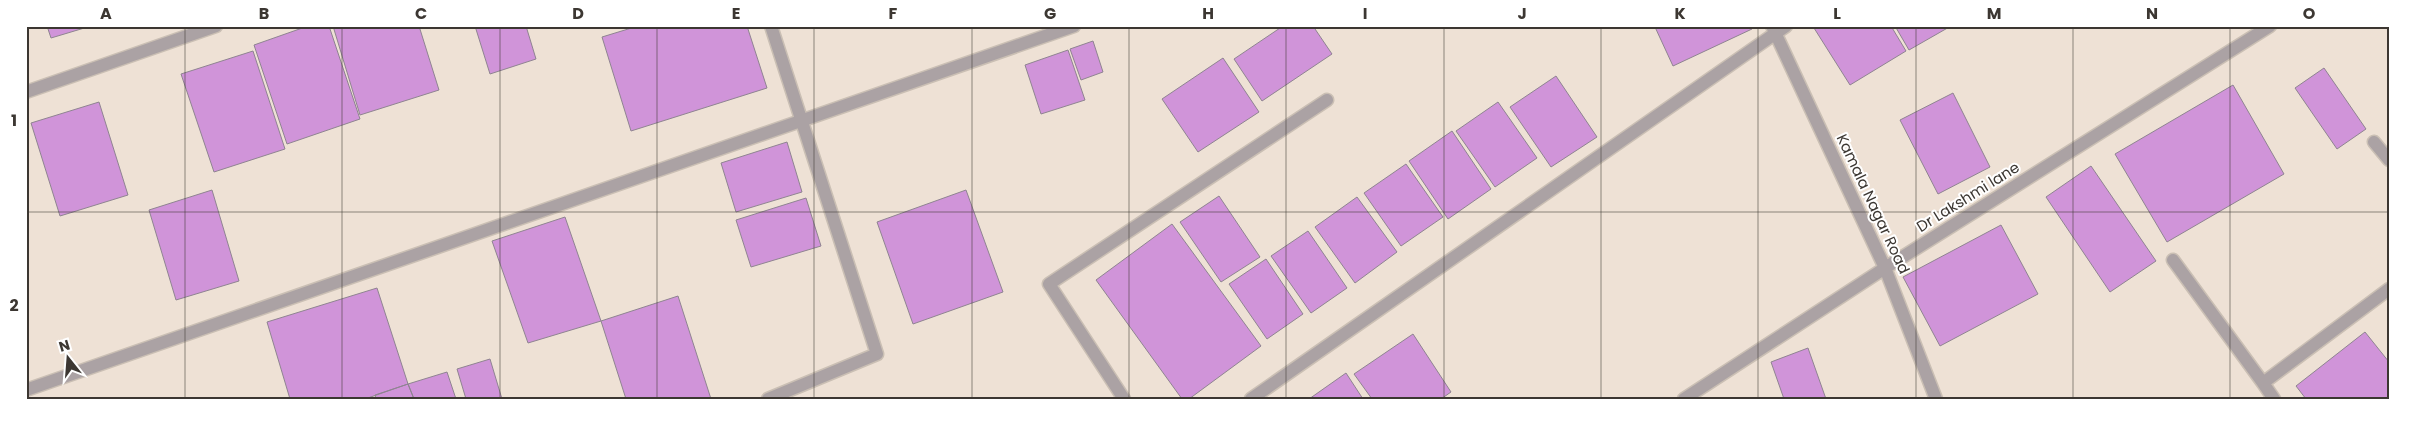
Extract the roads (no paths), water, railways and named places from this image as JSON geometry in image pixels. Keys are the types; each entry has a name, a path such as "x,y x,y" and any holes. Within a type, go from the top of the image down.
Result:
{"street":[{"path":"26,92 216,26"},
{"path":"768,399 877,354 771,26"},
{"path":"26,390 1074,26"},
{"name":"Dr Lakshmi lane","path":"1684,399 1885,268 2270,26"},
{"path":"1251,399 1778,28"},
{"name":"Kamala Nagar Road","path":"1778,28 1885,268 1936,399"},
{"path":"1124,399 1049,284 1327,100"},
{"path":"2374,142 2389,160"},
{"path":"2173,260 2274,399"},
{"path":"2263,384 2389,289"}]}
